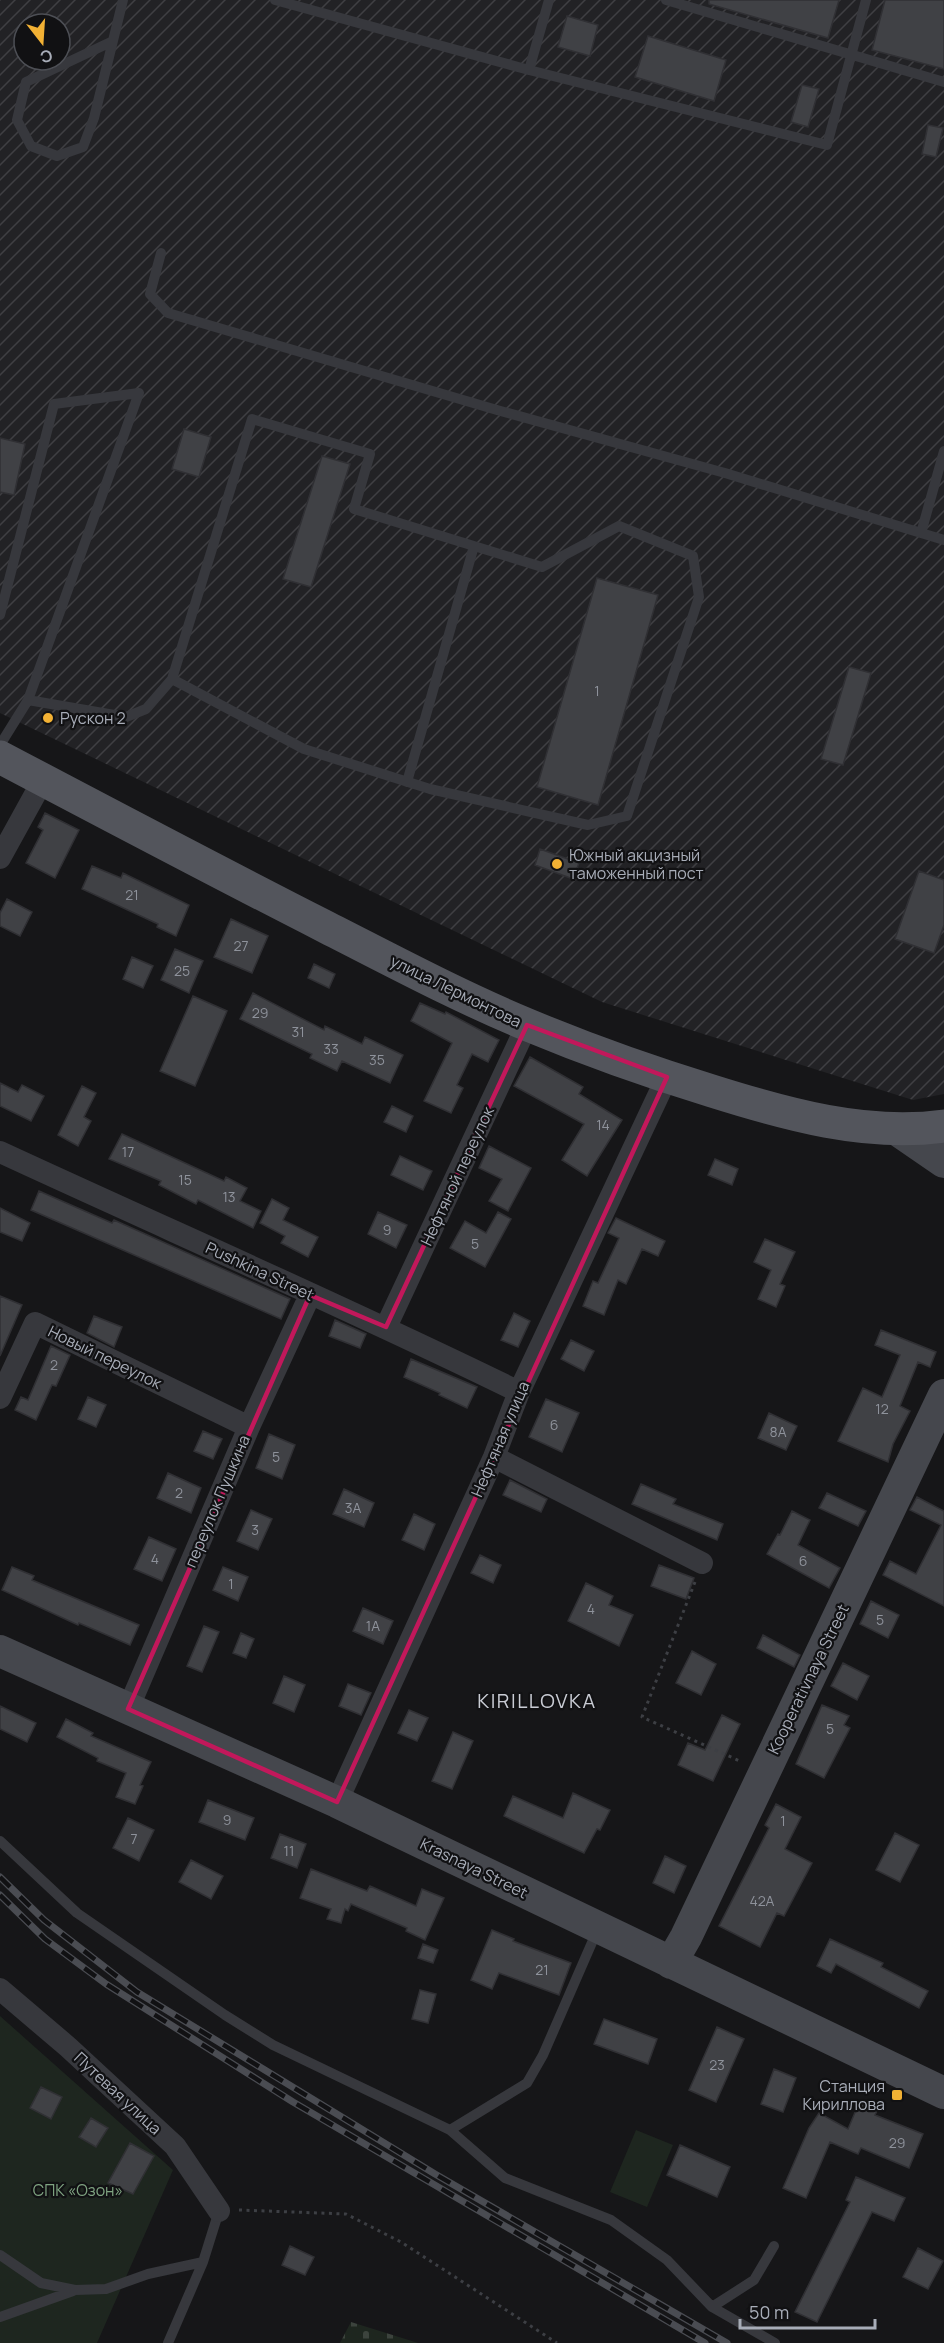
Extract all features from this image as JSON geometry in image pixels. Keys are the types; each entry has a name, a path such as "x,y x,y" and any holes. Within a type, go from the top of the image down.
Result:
{"main road":[{"name":"улица Лермонтова","path":"1,743 43,780 247,887 527,1025 667,1077 747,1102 816,1118 896,1129 944,1126"},
{"path":"896,1129 924,1146 944,1162"},
{"name":"Kooperativnaya Street","path":"671,1963 686,1937 944,1395"},
{"name":"Krasnaya Street","path":"0,1651 336,1802 944,2093"}],"street":[{"path":"0,858 43,780"},
{"name":"Нефтяной переулок","path":"386,1327 527,1025"},
{"name":"Нефтяная улица","path":"336,1802 494,1457 519,1392 667,1077"},
{"name":"Pushkina Street","path":"0,1152 310,1295 386,1327 519,1392"},
{"name":"переулок Пушкина","path":"128,1709 249,1427 310,1295"},
{"name":"Новый переулок","path":"0,1398 35,1323 249,1427"},
{"path":"494,1457 702,1563"},
{"name":"Путевая улица","path":"0,1989 69,2047 175,2146 219,2211"}],"lane":[{"path":"113,41 26,82 17,120 31,146 57,156 83,147 94,118 113,41 123,0"},
{"path":"275,0 529,70 828,145 866,0"},
{"path":"529,70 549,0"},
{"path":"666,0 944,82"},
{"path":"161,254 150,294 168,313 497,410 725,473 944,540"},
{"path":"0,615 54,404 139,393 28,700 1,743"},
{"path":"28,700 126,717 146,710 172,679 252,419 370,454 354,509 542,567 619,526 693,556 699,597 627,816 588,825 407,782 304,749 172,679"},
{"path":"921,533 944,451"},
{"path":"407,782 474,546"},
{"path":"0,1841 77,1913 225,2015 273,2044 450,2130 505,2178 611,2220 668,2260 712,2307 776,2343"},
{"path":"450,2130 527,2083 543,2055 599,1928"},
{"path":"168,2343 203,2262 219,2211"},
{"path":"712,2307 754,2280 774,2246"},
{"path":"0,2255 41,2283 75,2290 106,2289 148,2274 203,2262"},
{"path":"0,2317 75,2290"}],"path":[{"path":"702,1563 642,1717 763,1772"},
{"path":"219,2211 268,2210 346,2214 401,2242 556,2343"}],"highlighted area":[{"path":"527,1025 667,1077 337,1802 128,1709 310,1295 386,1327"}],"shaded area":[{"path":"0,0 944,0 944,1094 913,1100 602,1002 0,713"}],"green space":[{"name":"СПК «Озон»","path":"0,2016 173,2170 97,2343 0,2343"},
{"path":"636,2130 673,2145 647,2207 610,2192"},
{"path":"351,2322 418,2343 340,2343"}],"building":[{"path":"709,0 839,0 828,38 709,4"},
{"path":"885,0 944,0 944,69 872,50"},
{"path":"567,16 598,25 590,56 558,47"},
{"path":"648,36 726,60 714,101 635,77"},
{"path":"802,85 819,89 808,127 791,122"},
{"path":"928,125 943,128 936,157 922,154"},
{"path":"184,429 211,437 199,477 172,469"},
{"path":"0,438 25,444 14,495 0,492"},
{"path":"322,456 350,464 311,587 283,579"},
{"path":"597,578 658,595 598,805 537,787"},
{"path":"849,667 871,673 843,765 821,759"},
{"path":"45,813 79,830 55,878 26,863 43,830 38,827"},
{"name":"Южный акцизный таможенный пост","path":"540,849 579,863 573,879 535,865"},
{"path":"92,866 121,878 123,873 189,905 176,936 157,927 158,924 82,889"},
{"path":"919,871 944,880 944,925 934,953 895,939"},
{"path":"7,899 32,912 20,936 0,926 0,913"},
{"path":"231,919 268,936 252,973 214,957"},
{"path":"175,949 203,961 189,993 161,980"},
{"path":"132,957 153,966 143,988 123,979"},
{"path":"314,964 335,974 329,988 308,978"},
{"path":"253,993 324,1030 325,1026 362,1044 365,1037 403,1055 390,1083 342,1061 337,1071 310,1058 312,1054 240,1019"},
{"path":"193,996 227,1011 195,1086 160,1071"},
{"path":"420,1003 445,1014 446,1012 499,1040 488,1062 472,1054 457,1085 463,1088 451,1113 424,1101 452,1043 411,1021"},
{"path":"530,1057 583,1087 579,1094 622,1120 587,1176 562,1160 584,1124 514,1086"},
{"path":"0,1083 18,1092 22,1085 44,1096 31,1121 0,1106"},
{"path":"82,1086 96,1093 84,1117 91,1121 78,1146 58,1135"},
{"path":"392,1106 413,1116 406,1132 384,1122"},
{"path":"122,1134 224,1181 226,1177 247,1188 240,1201 261,1211 253,1228 198,1200 196,1204 159,1185 161,1181 109,1159"},
{"path":"489,1146 531,1168 508,1211 489,1201 502,1179 479,1168"},
{"path":"400,1156 432,1171 423,1190 391,1175"},
{"path":"715,1159 738,1169 732,1185 708,1175"},
{"path":"39,1191 112,1223 114,1220 290,1299 281,1319 31,1210"},
{"path":"272,1199 289,1208 283,1220 318,1237 308,1257 281,1243 285,1236 260,1223"},
{"path":"0,1208 30,1223 22,1241 0,1232"},
{"path":"378,1212 407,1225 396,1248 368,1234"},
{"path":"498,1212 511,1219 485,1267 450,1248 465,1221 486,1233"},
{"path":"616,1218 665,1241 658,1256 642,1249 626,1284 618,1280 604,1315 583,1306 593,1281 598,1283 619,1238 608,1233"},
{"path":"765,1239 795,1252 780,1284 785,1286 776,1307 758,1299 771,1270 754,1262"},
{"path":"0,1296 22,1305 0,1356"},
{"path":"514,1313 530,1321 518,1347 501,1340"},
{"path":"94,1316 122,1327 114,1347 87,1333"},
{"path":"335,1320 366,1334 360,1348 329,1336"},
{"path":"881,1330 936,1352 930,1367 918,1362 900,1406 910,1411 893,1444 888,1462 838,1441 863,1388 882,1397 900,1355 875,1345"},
{"path":"571,1340 594,1351 584,1371 561,1359"},
{"path":"51,1346 70,1355 56,1386 52,1385 36,1420 15,1410 21,1397 28,1400"},
{"path":"411,1359 477,1387 467,1408 404,1377"},
{"path":"88,1397 106,1405 96,1427 78,1419"},
{"path":"546,1399 579,1413 562,1452 529,1437"},
{"path":"769,1413 797,1426 786,1450 758,1438"},
{"path":"203,1431 222,1439 213,1459 194,1451"},
{"path":"269,1434 295,1445 282,1479 256,1468"},
{"path":"168,1473 201,1488 191,1513 157,1498"},
{"path":"510,1480 547,1499 541,1512 503,1495"},
{"path":"641,1484 676,1499 673,1504 723,1524 717,1540 632,1504"},
{"path":"344,1489 374,1503 364,1527 333,1514"},
{"path":"827,1493 866,1511 858,1526 819,1508"},
{"path":"917,1497 944,1511 944,1606 883,1575 890,1561 916,1574 941,1525 910,1510"},
{"path":"251,1510 272,1519 258,1550 237,1541"},
{"path":"792,1511 810,1520 798,1545 840,1568 829,1588 767,1554"},
{"path":"414,1514 435,1524 424,1550 402,1540"},
{"path":"149,1537 176,1549 162,1581 134,1569"},
{"path":"480,1555 501,1565 493,1583 471,1573"},
{"path":"659,1565 694,1578 686,1599 651,1586"},
{"path":"12,1567 34,1576 32,1580 139,1625 130,1645 79,1623 78,1625 2,1590"},
{"path":"223,1567 248,1577 238,1601 213,1590"},
{"path":"586,1583 613,1596 609,1605 633,1615 619,1646 568,1621"},
{"path":"871,1601 899,1615 888,1638 860,1624"},
{"path":"363,1608 393,1621 383,1644 353,1631"},
{"path":"204,1626 219,1632 202,1672 187,1666"},
{"path":"241,1633 254,1639 246,1658 233,1653"},
{"path":"763,1635 800,1655 794,1667 757,1648"},
{"path":"692,1651 716,1664 701,1695 676,1683"},
{"path":"843,1663 869,1676 857,1700 831,1686"},
{"path":"284,1676 305,1685 294,1712 273,1703"},
{"path":"348,1684 371,1693 361,1715 339,1706"},
{"path":"822,1705 849,1716 844,1725 850,1728 824,1778 796,1764"},
{"path":"0,1706 36,1723 27,1742 0,1729"},
{"path":"409,1710 428,1718 417,1741 398,1733"},
{"path":"722,1715 740,1724 713,1781 678,1765 688,1743 705,1750"},
{"path":"66,1719 93,1733 91,1736 151,1762 140,1785 143,1786 135,1804 116,1797 126,1773 97,1761 98,1758 57,1737"},
{"path":"453,1732 473,1741 452,1789 432,1781"},
{"path":"573,1793 610,1810 584,1853 504,1816 513,1796 563,1818"},
{"path":"208,1800 254,1818 245,1840 199,1822"},
{"path":"776,1804 801,1817 785,1849 812,1863 784,1916 777,1913 760,1947 719,1926 769,1828 765,1825"},
{"path":"128,1818 154,1830 139,1861 113,1848"},
{"path":"895,1833 919,1845 900,1882 876,1870"},
{"path":"280,1834 306,1844 297,1868 271,1858"},
{"path":"665,1856 686,1866 674,1893 653,1883"},
{"path":"191,1860 223,1876 211,1899 179,1882"},
{"path":"311,1869 367,1891 370,1886 416,1906 422,1889 444,1898 425,1940 406,1931 407,1928 351,1904 348,1911 345,1909 341,1923 327,1919 331,1909 300,1898"},
{"path":"492,1930 514,1939 513,1941 571,1963 559,1995 499,1973 492,1989 471,1980"},
{"path":"830,1939 883,1963 881,1967 928,1991 919,2008 836,1964 831,1973 817,1966"},
{"path":"423,1944 438,1950 433,1963 418,1958"},
{"path":"420,1990 436,1994 428,2023 412,2019"},
{"path":"604,2019 657,2039 648,2064 594,2044"},
{"path":"717,2027 744,2039 716,2102 689,2090"},
{"path":"774,2069 796,2078 783,2112 761,2104"},
{"path":"41,2087 62,2097 51,2119 30,2108"},
{"path":"859,2103 877,2111 875,2115 923,2134 909,2168 861,2148 858,2154 830,2142 806,2198 783,2188 809,2128 819,2113 848,2129"},
{"path":"91,2118 108,2128 96,2147 79,2137"},
{"path":"130,2143 154,2156 133,2194 108,2183"},
{"path":"680,2145 730,2167 717,2197 667,2175"},
{"path":"856,2177 905,2198 894,2221 872,2212 817,2322 795,2312 850,2202 846,2200"},
{"path":"290,2246 314,2257 305,2275 282,2265"},
{"path":"918,2248 943,2261 928,2289 903,2277"}],"railway":[{"path":"0,1877 44,1920 137,1992 435,2174 727,2343"},
{"path":"0,1895 45,1939 106,1984 293,2102 705,2343"}],"place":[{"name":"Рускон 2","path":"48,718"},
{"name":"Южный акцизный таможенный пост","path":"557,864"},
{"name":"Станция Кириллова","path":"897,2095"}],"district":[{"name":"KIRILLOVKA","path":"537,1701"}]}
